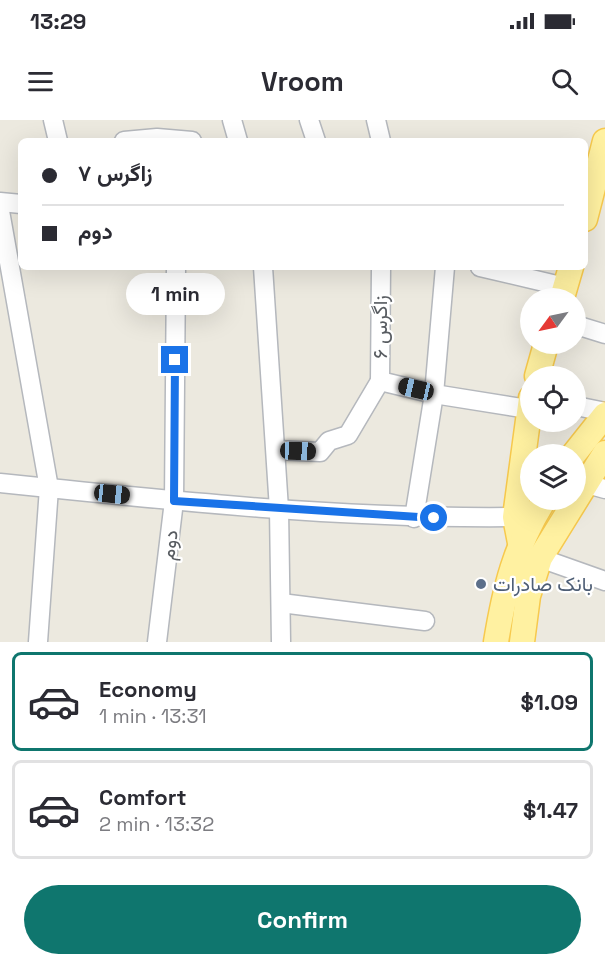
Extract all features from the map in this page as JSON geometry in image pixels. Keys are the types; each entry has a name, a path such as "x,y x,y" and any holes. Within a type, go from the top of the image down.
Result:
{"main road":[{"path":"593,212 591,181 605,141"},
{"path":"582,444 605,413"},
{"path":"526,432 515,517 531,553"},
{"path":"496,642 507,579 596,486 605,453"},
{"path":"522,642 531,553 529,527 538,510"}],"street":[{"path":"53,120 57,138"},
{"path":"232,120 237,138"},
{"path":"309,120 315,138"},
{"path":"376,120 380,138"},
{"path":"0,202 18,204"},
{"path":"0,211 49,488 38,642"},
{"name":"دوم","path":"157,642 174,501 176,270"},
{"path":"263,270 279,509 281,642"},
{"name":"زاگرس ۶","path":"381,270 380,381 434,394 520,403"},
{"path":"414,518 434,394 445,270"},
{"path":"495,270 566,284"},
{"path":"586,328 605,334"},
{"path":"276,450 320,452 329,441 348,435 380,381"},
{"path":"586,408 605,413"},
{"path":"0,483 174,501 414,518 515,517"},
{"path":"531,553 605,580"},
{"path":"281,603 425,621"}],"place":[{"name":"بانک صادرات","path":"481,584"}],"route":[{"path":"175,360 174,501 434,518"}]}
